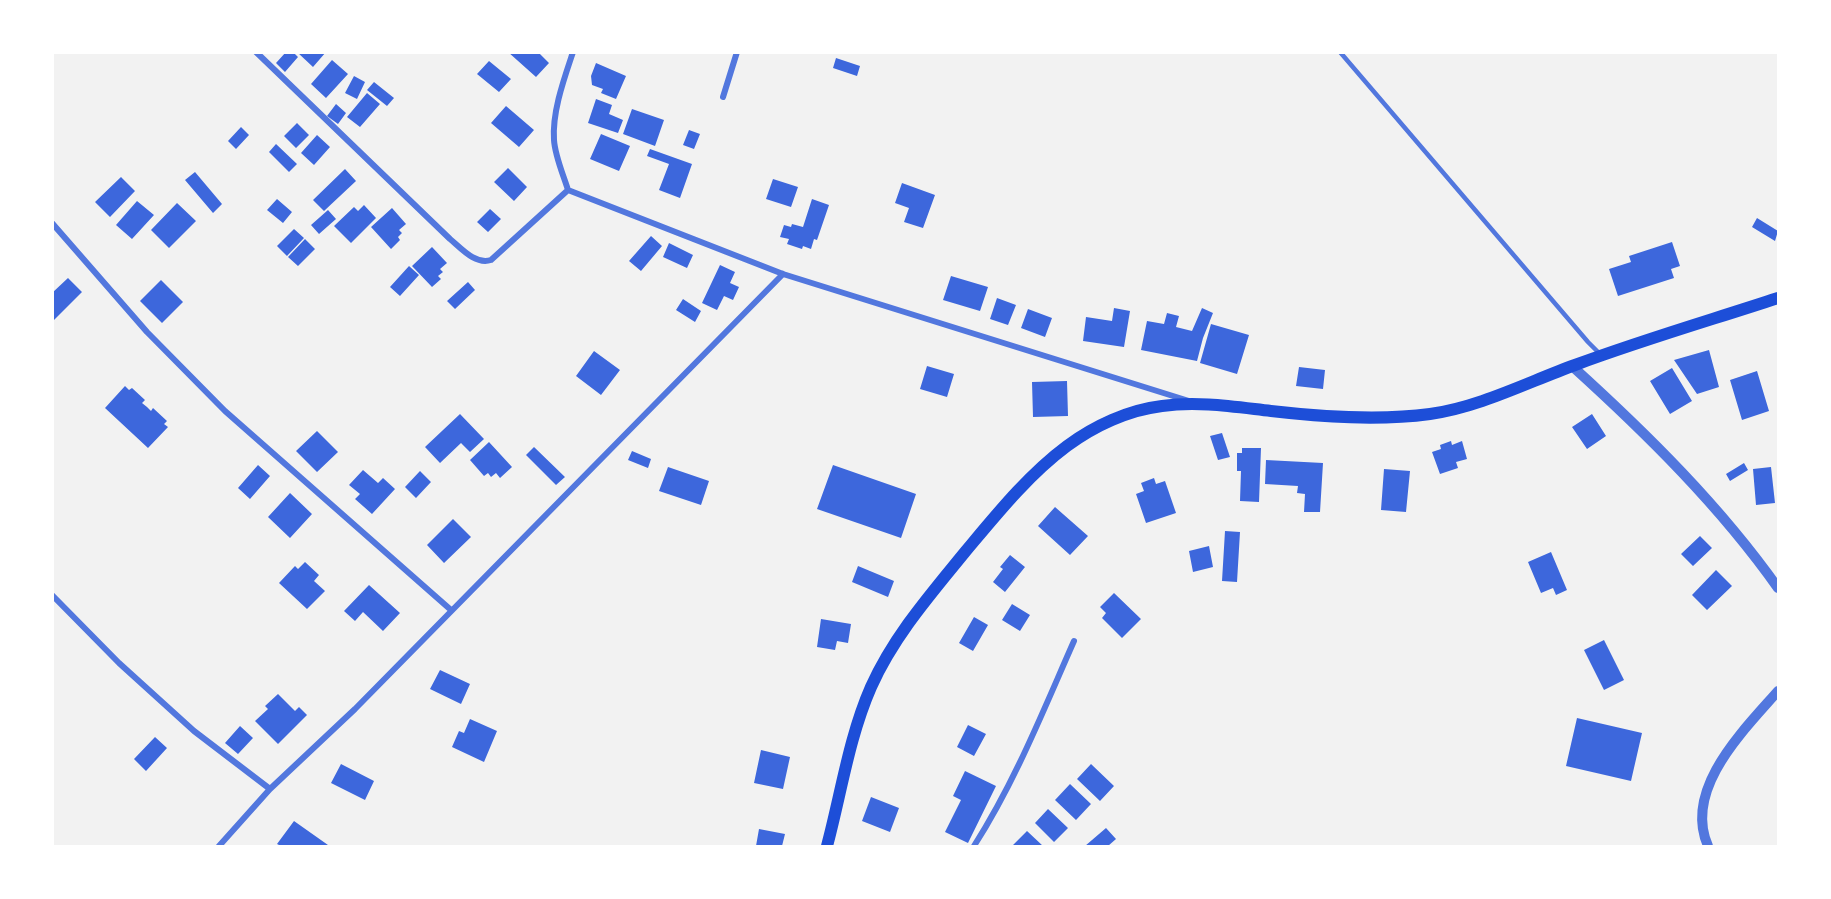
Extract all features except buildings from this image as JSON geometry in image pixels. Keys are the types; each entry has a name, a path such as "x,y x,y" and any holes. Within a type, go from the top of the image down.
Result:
{"main road":[{"path":"827,846 865,702 882,665 911,619 984,530 1047,463 1067,446 1090,432 1137,411 1197,403 1342,416 1377,417 1424,414 1476,403 1572,366 1779,298"}],"street":[{"path":"256,52 450,238 477,260 484,262 490,260 568,190"},
{"path":"568,190 554,142 554,129 557,108 573,52"},
{"path":"723,97 737,52"},
{"path":"568,190 783,274 1197,403"},
{"path":"52,223 147,332 225,411 451,610"},
{"path":"219,846 270,789 355,709 783,274"},
{"path":"1572,366 1615,404 1680,469 1757,558 1779,588"},
{"path":"52,595 119,663 194,731 270,789"},
{"path":"974,846 993,817 1024,756 1074,641"},
{"path":"1708,846 1701,823 1703,801 1710,783 1731,747 1752,719 1779,692"}],"lane":[{"path":"1340,52 1601,356"}]}
